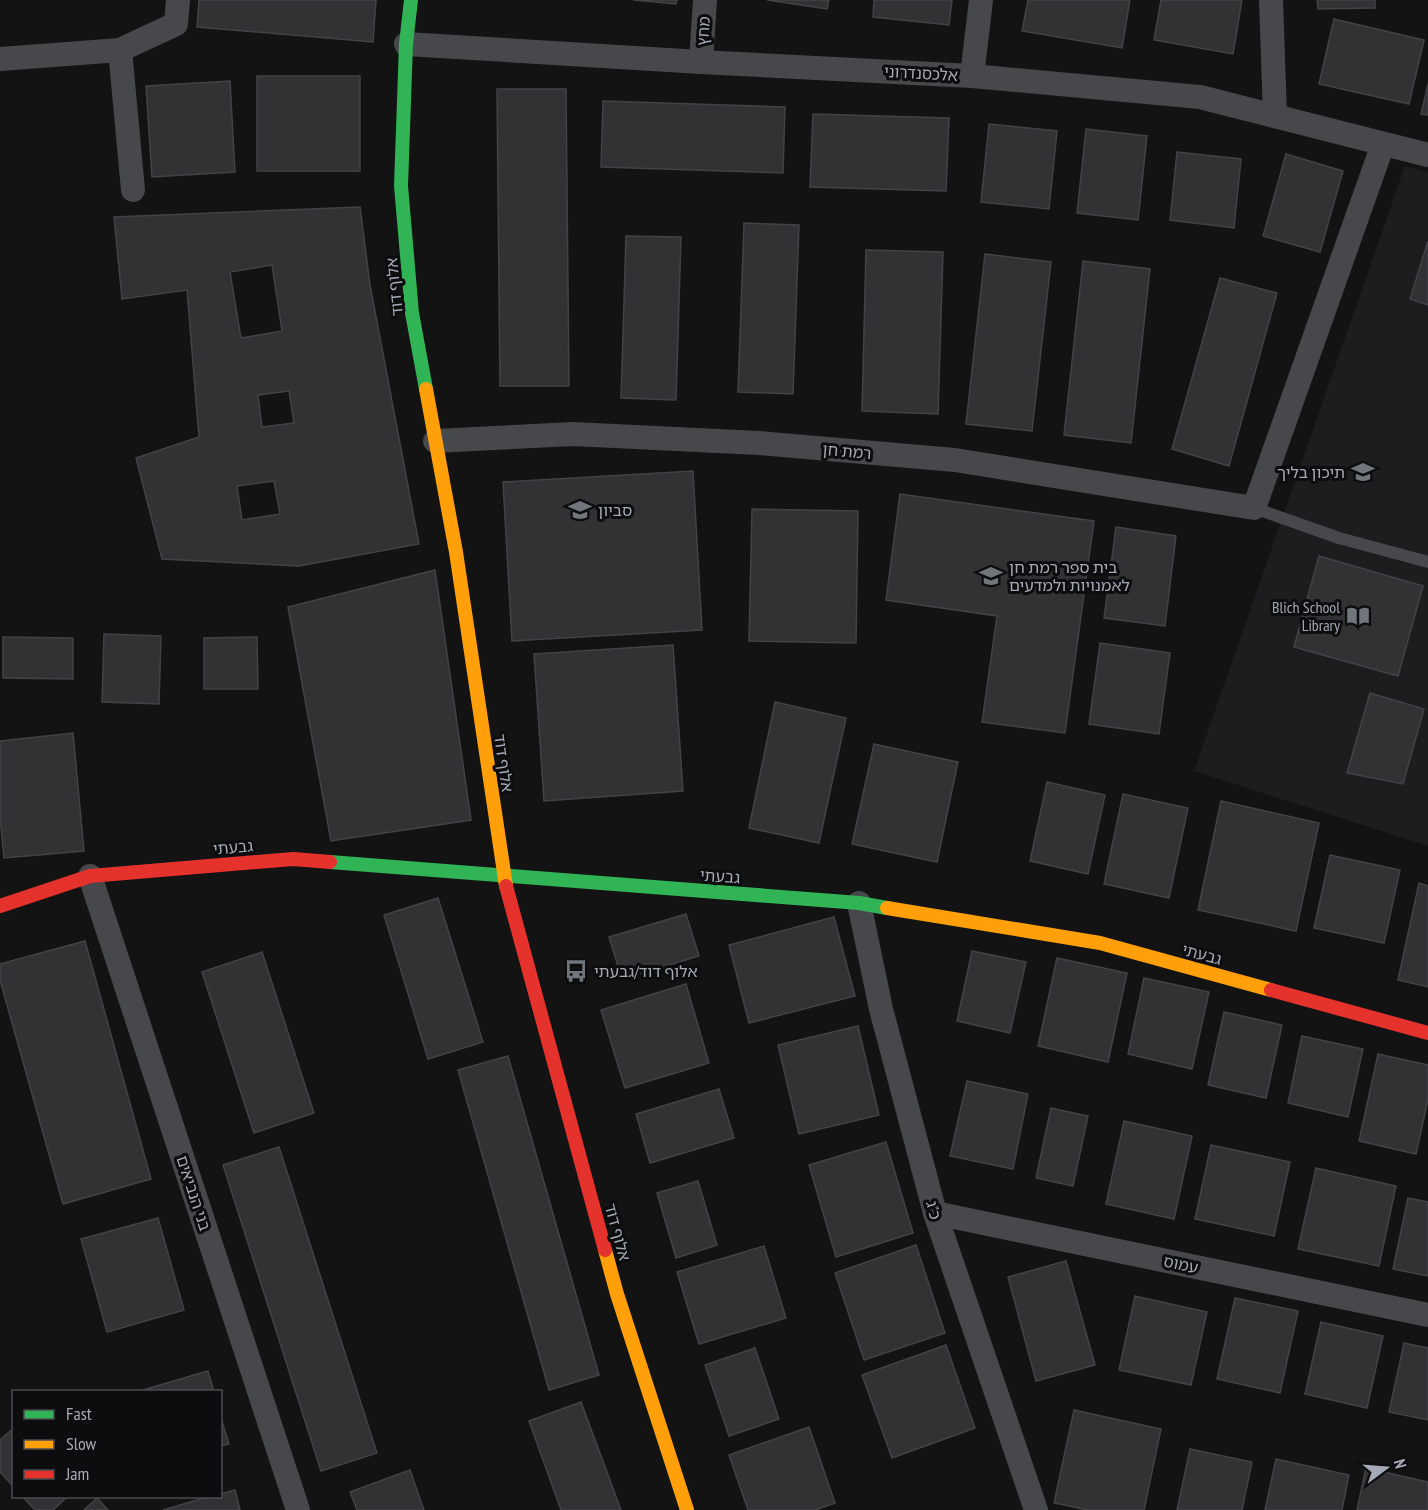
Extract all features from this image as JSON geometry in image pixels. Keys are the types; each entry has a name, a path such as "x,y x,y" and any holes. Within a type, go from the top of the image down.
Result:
{"street":[{"path":"0,59 120,50 176,24 178,0"},
{"name":"אלוף דוד","path":"411,0 406,44 401,186 412,313 456,552 503,877 617,1294 687,1510"},
{"name":"מחץ","path":"701,63 705,0"},
{"path":"972,76 981,0"},
{"path":"1271,0 1275,116"},
{"name":"אלכסנדרוני","path":"406,44 701,63 972,76 1200,97 1428,155"},
{"path":"120,50 133,190"},
{"path":"1254,508 1383,144"},
{"name":"רמת חן","path":"435,441 573,434 759,443 955,460 1254,508"},
{"name":"גבעתי","path":"0,906 90,876 293,859 859,903 1100,943 1428,1034"},
{"name":"בני הנביאים","path":"90,876 298,1510"},
{"name":"כ\"ג","path":"859,903 882,1009 935,1213 1036,1510"},
{"name":"עמוס","path":"935,1213 1428,1315"}],"lane":[{"path":"1254,508 1339,538 1428,561"}],"shaded area":[{"name":"תיכון בליך","path":"1405,166 1428,173 1428,846 1194,771"}],"building":[{"path":"199,0 376,0 373,42 197,27"},
{"path":"633,0 677,0 676,4"},
{"path":"767,0 829,0 827,9"},
{"path":"874,0 952,0 949,25 873,17"},
{"path":"1028,0 1130,0 1122,48 1022,31"},
{"path":"1161,0 1242,0 1233,54 1154,40"},
{"path":"1317,0 1375,0 1375,8 1318,9"},
{"path":"1334,19 1424,40 1409,104 1319,84"},
{"path":"257,76 360,76 360,171 257,171"},
{"path":"230,81 235,172 152,177 146,86"},
{"path":"1428,84 1428,115 1421,114"},
{"path":"497,89 566,89 569,386 500,386"},
{"path":"603,101 785,107 783,173 601,167"},
{"path":"813,114 949,118 946,191 810,187"},
{"path":"989,124 1057,131 1049,209 981,202"},
{"path":"1086,129 1147,136 1138,220 1077,213"},
{"path":"1177,152 1241,159 1234,228 1170,220"},
{"path":"1286,154 1343,171 1320,252 1263,236"},
{"path":"360,207 370,285 419,544 299,566 162,559 136,458 199,437 187,290 122,299 114,217","holes":["272,265 282,331 241,338 230,272","289,391 294,423 262,427 258,395","274,481 280,514 242,520 237,486"]},
{"path":"744,223 799,225 793,394 738,392"},
{"path":"626,236 681,237 676,400 621,398"},
{"path":"1428,241 1428,305 1410,299"},
{"path":"866,250 943,252 938,414 862,411"},
{"path":"985,254 1051,262 1032,431 966,424"},
{"path":"1083,261 1150,269 1131,443 1064,435"},
{"path":"1220,278 1277,293 1229,466 1172,449"},
{"path":"693,471 702,630 512,641 503,482"},
{"path":"900,494 1094,521 1065,733 982,722 997,616 886,600"},
{"path":"752,509 858,511 856,643 749,641"},
{"path":"1116,527 1176,536 1165,626 1104,618"},
{"name":"Blich School Library","path":"1319,556 1423,586 1398,676 1294,647"},
{"path":"435,570 471,820 331,841 288,607"},
{"path":"104,634 161,636 159,704 102,702"},
{"path":"3,637 73,638 73,679 3,678"},
{"path":"257,637 258,689 204,689 204,638"},
{"path":"1100,643 1170,653 1159,734 1089,724"},
{"path":"673,645 683,791 544,801 534,654"},
{"path":"1370,693 1424,709 1403,784 1347,773"},
{"path":"775,702 846,718 819,843 749,828"},
{"path":"73,733 84,851 4,858 0,816 0,741"},
{"path":"874,744 958,762 937,862 852,844"},
{"path":"1047,782 1105,795 1088,874 1030,861"},
{"path":"1123,794 1188,808 1169,898 1104,884"},
{"path":"1221,801 1319,823 1296,931 1198,910"},
{"path":"1330,855 1400,870 1384,943 1314,928"},
{"path":"1419,883 1428,886 1428,987 1398,980"},
{"path":"438,898 483,1042 428,1059 384,915"},
{"path":"686,914 699,956 622,979 609,937"},
{"path":"834,917 855,996 749,1023 729,945"},
{"path":"85,941 151,1179 63,1204 0,980 0,964"},
{"path":"972,951 1026,962 1010,1033 957,1021"},
{"path":"262,952 314,1113 254,1133 202,972"},
{"path":"1057,958 1127,973 1108,1062 1038,1046"},
{"path":"1144,978 1209,992 1192,1069 1128,1054"},
{"path":"686,984 709,1063 625,1088 601,1010"},
{"path":"1224,1012 1282,1025 1266,1098 1208,1085"},
{"path":"858,1026 879,1115 799,1134 778,1045"},
{"path":"1302,1036 1363,1049 1348,1117 1288,1103"},
{"path":"1378,1054 1428,1065 1428,1099 1416,1154 1359,1141"},
{"path":"508,1056 599,1375 549,1390 458,1070"},
{"path":"967,1081 1028,1094 1013,1169 950,1156"},
{"path":"719,1089 734,1138 650,1163 636,1114"},
{"path":"1051,1108 1088,1116 1073,1186 1036,1178"},
{"path":"1124,1121 1192,1136 1174,1219 1106,1204"},
{"path":"886,1142 913,1233 836,1257 809,1165"},
{"path":"1211,1145 1290,1162 1274,1236 1195,1219"},
{"path":"279,1147 377,1453 321,1471 223,1165"},
{"path":"1316,1168 1396,1186 1379,1266 1298,1249"},
{"path":"698,1181 717,1245 676,1258 657,1193"},
{"path":"1408,1198 1428,1202 1428,1276 1393,1269"},
{"path":"158,1218 184,1310 107,1332 81,1239"},
{"path":"916,1245 945,1333 864,1360 835,1273"},
{"path":"764,1246 786,1318 699,1344 677,1272"},
{"path":"1066,1261 1095,1365 1036,1381 1008,1277"},
{"path":"1135,1296 1207,1312 1191,1385 1119,1370"},
{"path":"1235,1298 1298,1311 1280,1393 1217,1379"},
{"path":"1321,1322 1383,1336 1367,1408 1305,1394"},
{"path":"1404,1343 1428,1348 1428,1420 1389,1412"},
{"path":"946,1345 975,1428 892,1458 862,1375"},
{"path":"755,1348 779,1419 729,1436 705,1365"},
{"path":"208,1371 213,1390 143,1390"},
{"path":"581,1402 621,1510 561,1510 529,1421"},
{"path":"1074,1410 1161,1429 1144,1510 1088,1510 1054,1503"},
{"path":"222,1421 229,1444 222,1446"},
{"path":"809,1427 835,1503 815,1510 748,1510 729,1455"},
{"path":"12,1430 12,1485 0,1472 0,1440"},
{"path":"1190,1449 1252,1462 1242,1510 1177,1510"},
{"path":"1276,1459 1349,1475 1342,1510 1265,1510"},
{"path":"1366,1468 1428,1482 1428,1510 1357,1510"},
{"path":"410,1470 424,1510 357,1510 350,1492"},
{"path":"235,1490 240,1510 163,1510 204,1498 222,1498 222,1493"},
{"path":"24,1498 66,1498 53,1510 35,1510"},
{"path":"97,1498 108,1510 84,1510"}],"traffic: fast":[{"path":"411,0 406,44 401,186 412,313 426,389"},
{"path":"330,862 859,903 887,908"}],"traffic: slow":[{"path":"426,389 456,552 506,886"},
{"path":"887,908 1100,943 1271,990"},
{"path":"605,1250 687,1510"}],"traffic: jam":[{"path":"0,906 90,876 293,859 330,862"},
{"path":"506,886 605,1250"},
{"path":"1271,990 1428,1033"}],"place":[{"name":"תיכון בליך","path":"1363,472"},
{"name":"סביון","path":"580,510"},
{"name":"בית ספר רמת חן לאמנויות ולמדעים","path":"991,576"},
{"name":"Blich School Library","path":"1358,616"},
{"name":"אלוף דוד/גבעתי","path":"576,971"}]}
